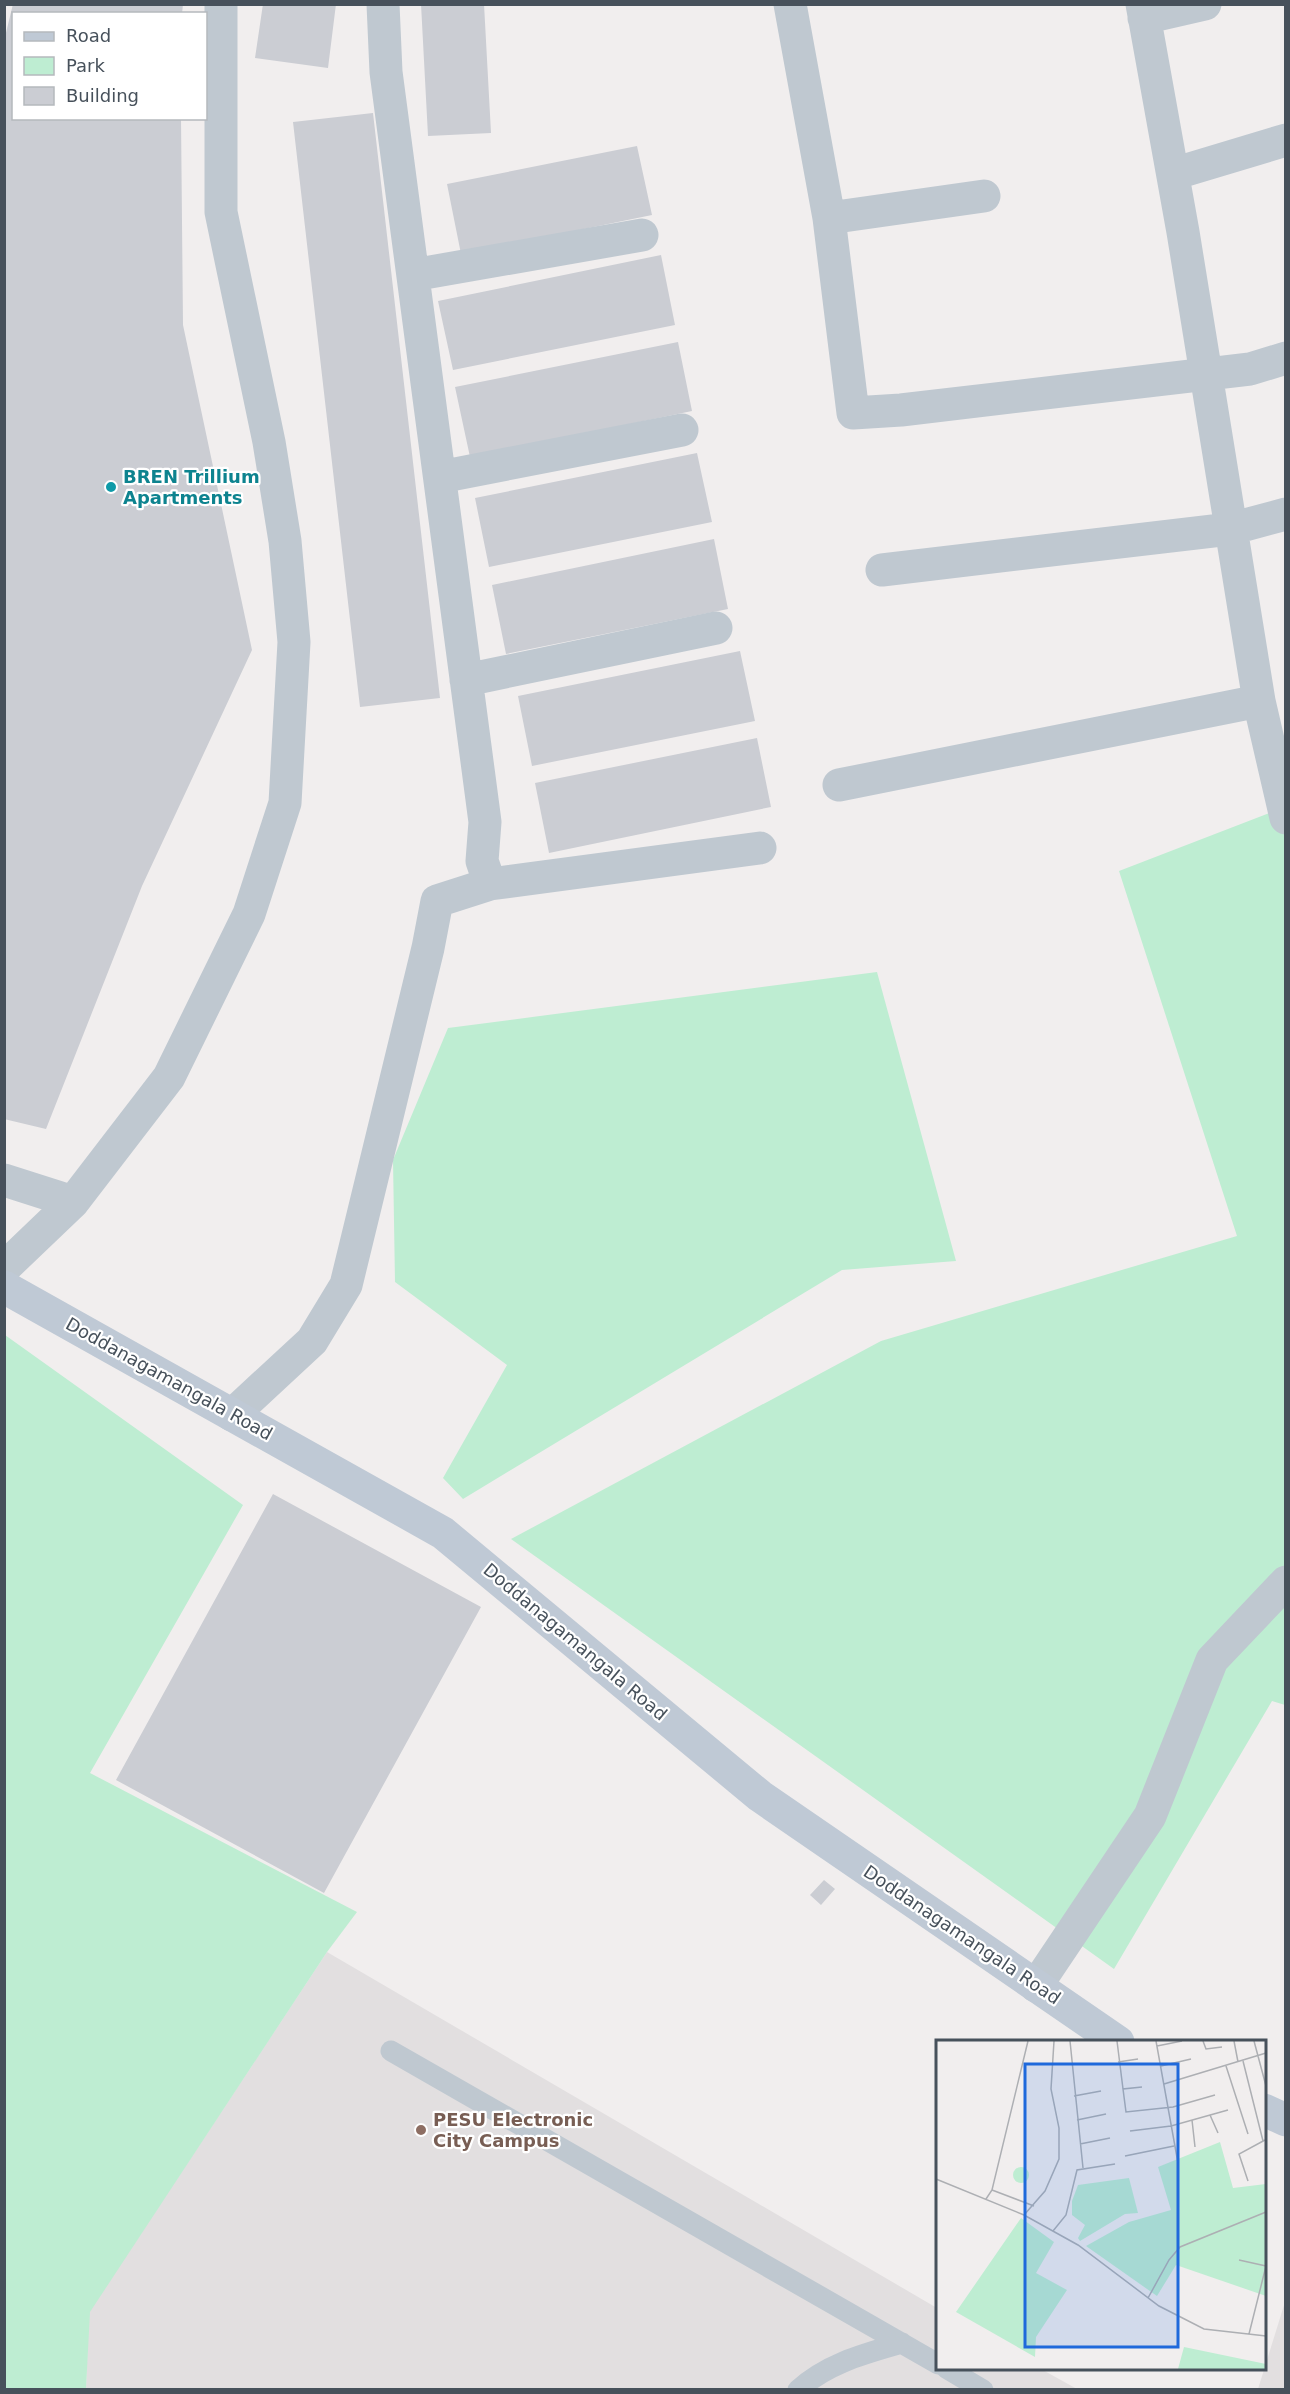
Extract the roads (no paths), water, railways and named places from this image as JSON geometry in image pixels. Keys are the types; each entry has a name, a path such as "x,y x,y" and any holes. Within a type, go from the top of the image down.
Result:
{"street":[{"path":"4,1268 73,1202 169,1077 249,914 285,803 294,642 285,542 269,442 221,212 221,4"},
{"path":"383,4 386,72 485,822 482,861 490,884"},
{"path":"790,4 829,218 853,413 901,410 1250,369 1286,358"},
{"path":"1205,4 1143,11 1173,174 1259,701 1286,818"},
{"path":"1173,174 1286,140"},
{"path":"829,218 984,196"},
{"path":"413,275 642,235"},
{"path":"440,477 682,430"},
{"path":"882,570 1230,529 1286,514"},
{"path":"466,680 716,628"},
{"path":"839,785 1259,701"},
{"path":"232,1415 312,1341 346,1285 428,948 437,902 490,884 760,848"},
{"path":"4,1180 73,1202"},
{"name":"Doddanagamangala Road","path":"4,1287 443,1533 760,1796 1115,2040"},
{"path":"1036,1986 1150,1816 1212,1660 1286,1582"},
{"path":"1266,2111 1286,2120"}],"lane":[{"path":"391,2051 936,2363"},
{"path":"798,2390 807,2382 846,2359 902,2343"},
{"path":"949,2370 983,2390"}],"place":[{"name":"BREN Trillium Apartments","path":"111,487"},
{"name":"PESU Electronic City Campus","path":"421,2130"}]}
